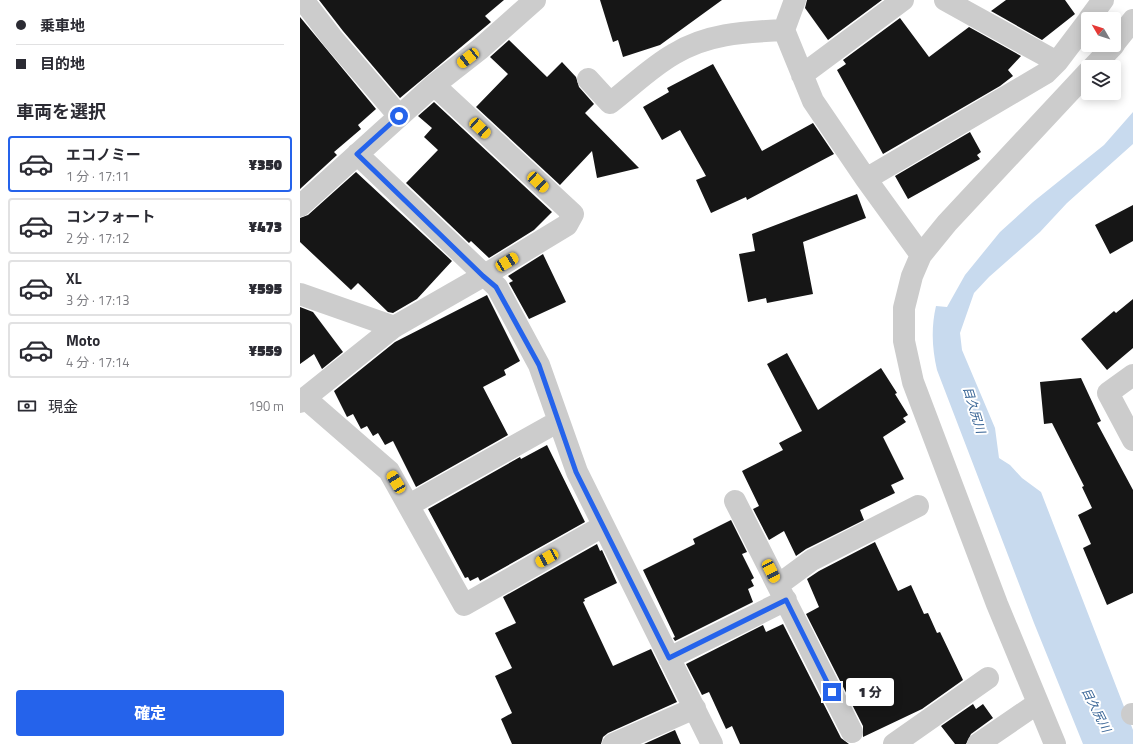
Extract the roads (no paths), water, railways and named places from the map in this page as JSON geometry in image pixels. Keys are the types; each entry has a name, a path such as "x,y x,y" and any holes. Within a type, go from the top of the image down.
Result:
{"street":[{"path":"303,0 333,39 399,116"},
{"path":"300,206 399,116 480,50 535,0"},
{"path":"795,0 784,30 813,101 866,180 921,255"},
{"path":"802,75 903,0"},
{"path":"945,0 1057,62"},
{"path":"1095,12 1103,0"},
{"path":"1121,36 1133,20"},
{"path":"588,79 610,103 673,54 703,40 738,32 784,30"},
{"path":"866,180 1046,73 1057,62 1081,30"},
{"path":"1100,60 1107,52"},
{"path":"1055,744 997,604 913,382 904,341 904,308 912,276 921,255 946,223 1081,79"},
{"path":"434,86 573,214 568,225 394,327 303,400 389,471 464,605 603,526"},
{"path":"357,154 496,287 539,365 576,472 712,744"},
{"path":"300,294 394,327"},
{"path":"1133,375 1108,393 1133,440"},
{"path":"409,505 559,421"},
{"path":"735,501 852,732"},
{"path":"669,658 782,593 812,560 918,506"},
{"path":"894,744 988,678"},
{"path":"978,744 1038,703"},
{"path":"613,744 695,708"}],"water":[{"name":"目久尻川","path":"1133,112 1133,144 1067,203 1040,232 989,277 974,293 960,333 962,350 995,428 999,458 1010,465 1022,478 1041,492 1133,730 1133,744 1083,744 1034,623 937,370 933,346 933,322 936,306 947,307 965,275 1000,232 1033,202 1104,145"}]}
